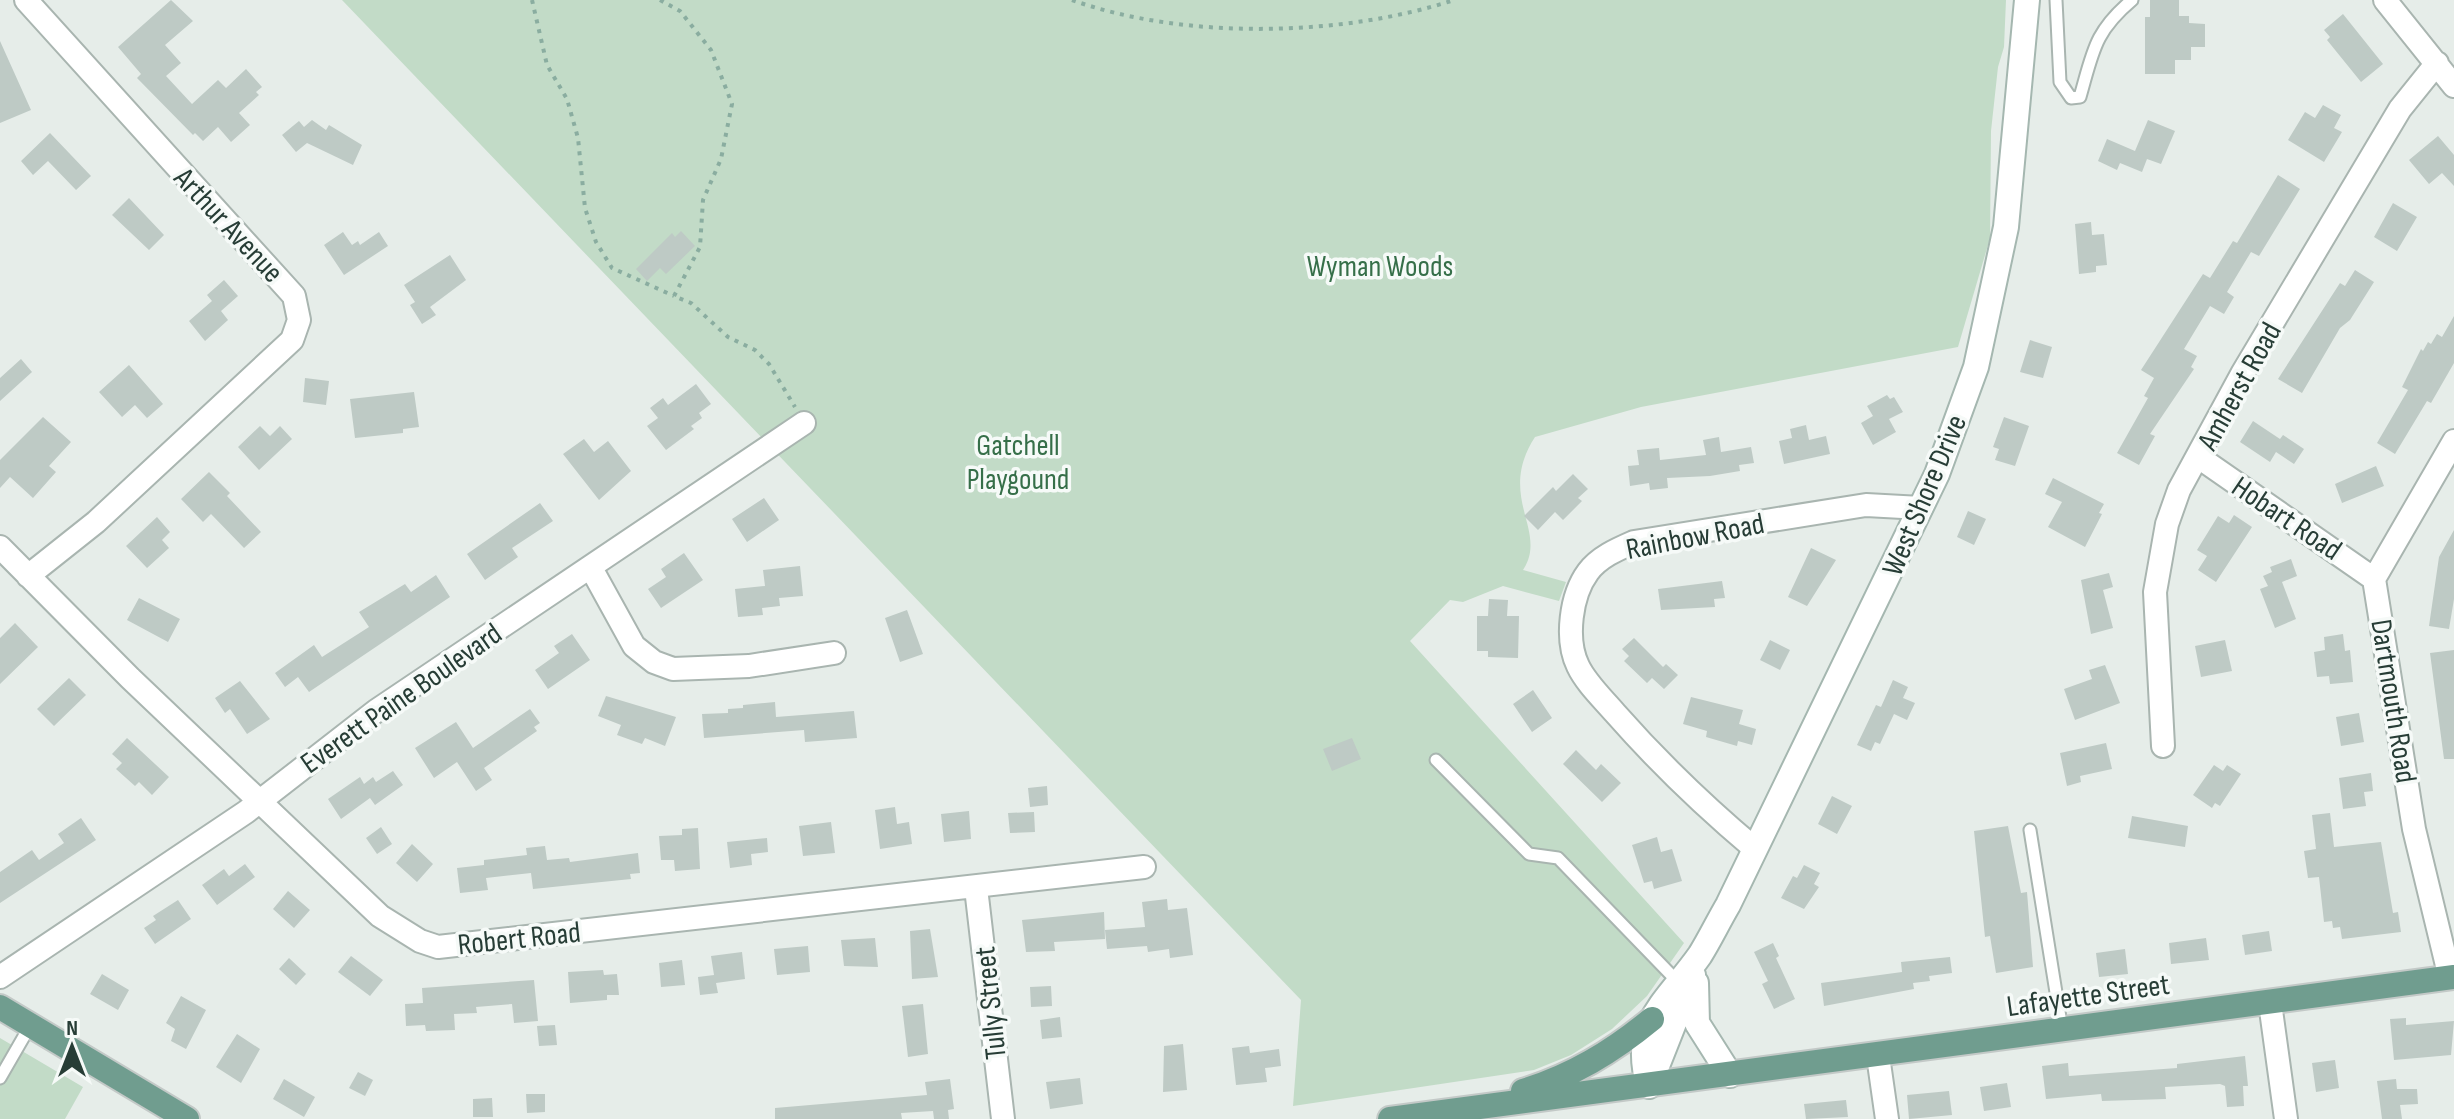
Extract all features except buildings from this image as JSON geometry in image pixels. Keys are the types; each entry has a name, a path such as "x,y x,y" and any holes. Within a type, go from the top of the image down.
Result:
{"main road":[{"name":"West Shore Drive","path":"1649,1086 1701,954 1921,508 1959,417 1990,313 2006,227 2027,0"},
{"name":"West Shore Drive","path":"1649,1086 1641,1061 1642,1046 1652,1019 1701,954"},
{"path":"1701,954 1694,995 1697,1023 1730,1075"},
{"name":"Lafayette Street","path":"1390,1119 1473,1107 1533,1110 1649,1086 2452,977"},
{"path":"0,1007 187,1119"},
{"path":"1473,1107 1568,1075 1600,1058 1652,1019"}],"street":[{"name":"Arthur Avenue","path":"26,0 294,296 299,320 292,340 207,421 96,522 28,576"},
{"path":"2386,0 2454,86"},
{"name":"Amherst Road","path":"2163,746 2155,592 2167,524 2179,490 2200,458 2226,401 2400,109 2437,63"},
{"name":"Everett Paine Boulevard","path":"0,977 260,801 376,711 804,423"},
{"name":"Dartmouth Road","path":"2452,977 2414,829 2374,579 2454,441"},
{"name":"Hobart Road","path":"2200,458 2374,579"},
{"name":"Rainbow Road","path":"1755,849 1708,810 1646,748 1576,664 1572,634 1578,591 1589,571 1603,558 1634,542 1866,505 1921,508"},
{"name":"Robert Road","path":"0,547 380,916 420,941 438,947 1144,867"},
{"path":"591,568 634,646 654,662 673,669 749,666 834,653"},
{"name":"Tully Street","path":"976,888 1003,1119"},
{"path":"2270,1003 2286,1119"},
{"path":"1878,1056 1887,1119"}],"lane":[{"path":"2056,0 2060,82 2071,98 2080,97 2088,59 2099,34 2132,0"},
{"path":"1436,760 1529,854 1558,858 1678,982"},
{"path":"2030,830 2062,1031"},
{"path":"0,1078 30,1026"}],"path":[{"path":"532,0 547,65 567,99 574,125 585,208 596,242 612,268 691,303 728,337 762,357 804,423"},
{"path":"660,0 680,11 711,50 732,104 721,159 703,200 700,247 674,296"},
{"path":"1072,0 1103,11 1176,23 1256,27 1346,23 1414,13 1454,0"}],"green space":[{"name":"Wyman Woods","path":"342,0 2006,0 2004,47 1998,67 1991,131 1990,238 1958,347 1641,407 1535,437 1524,458 1520,478 1530,541 1529,556 1523,570 1566,582 1559,601 1503,586 1463,602 1450,600 1410,641 1684,943 1647,996 1612,1029 1571,1055 1534,1070 1293,1106 1301,1000"},
{"path":"0,1038 83,1087 65,1119 0,1119"}],"park label":[{"name":"Gatchell Playgound","path":"1018,462"}]}
